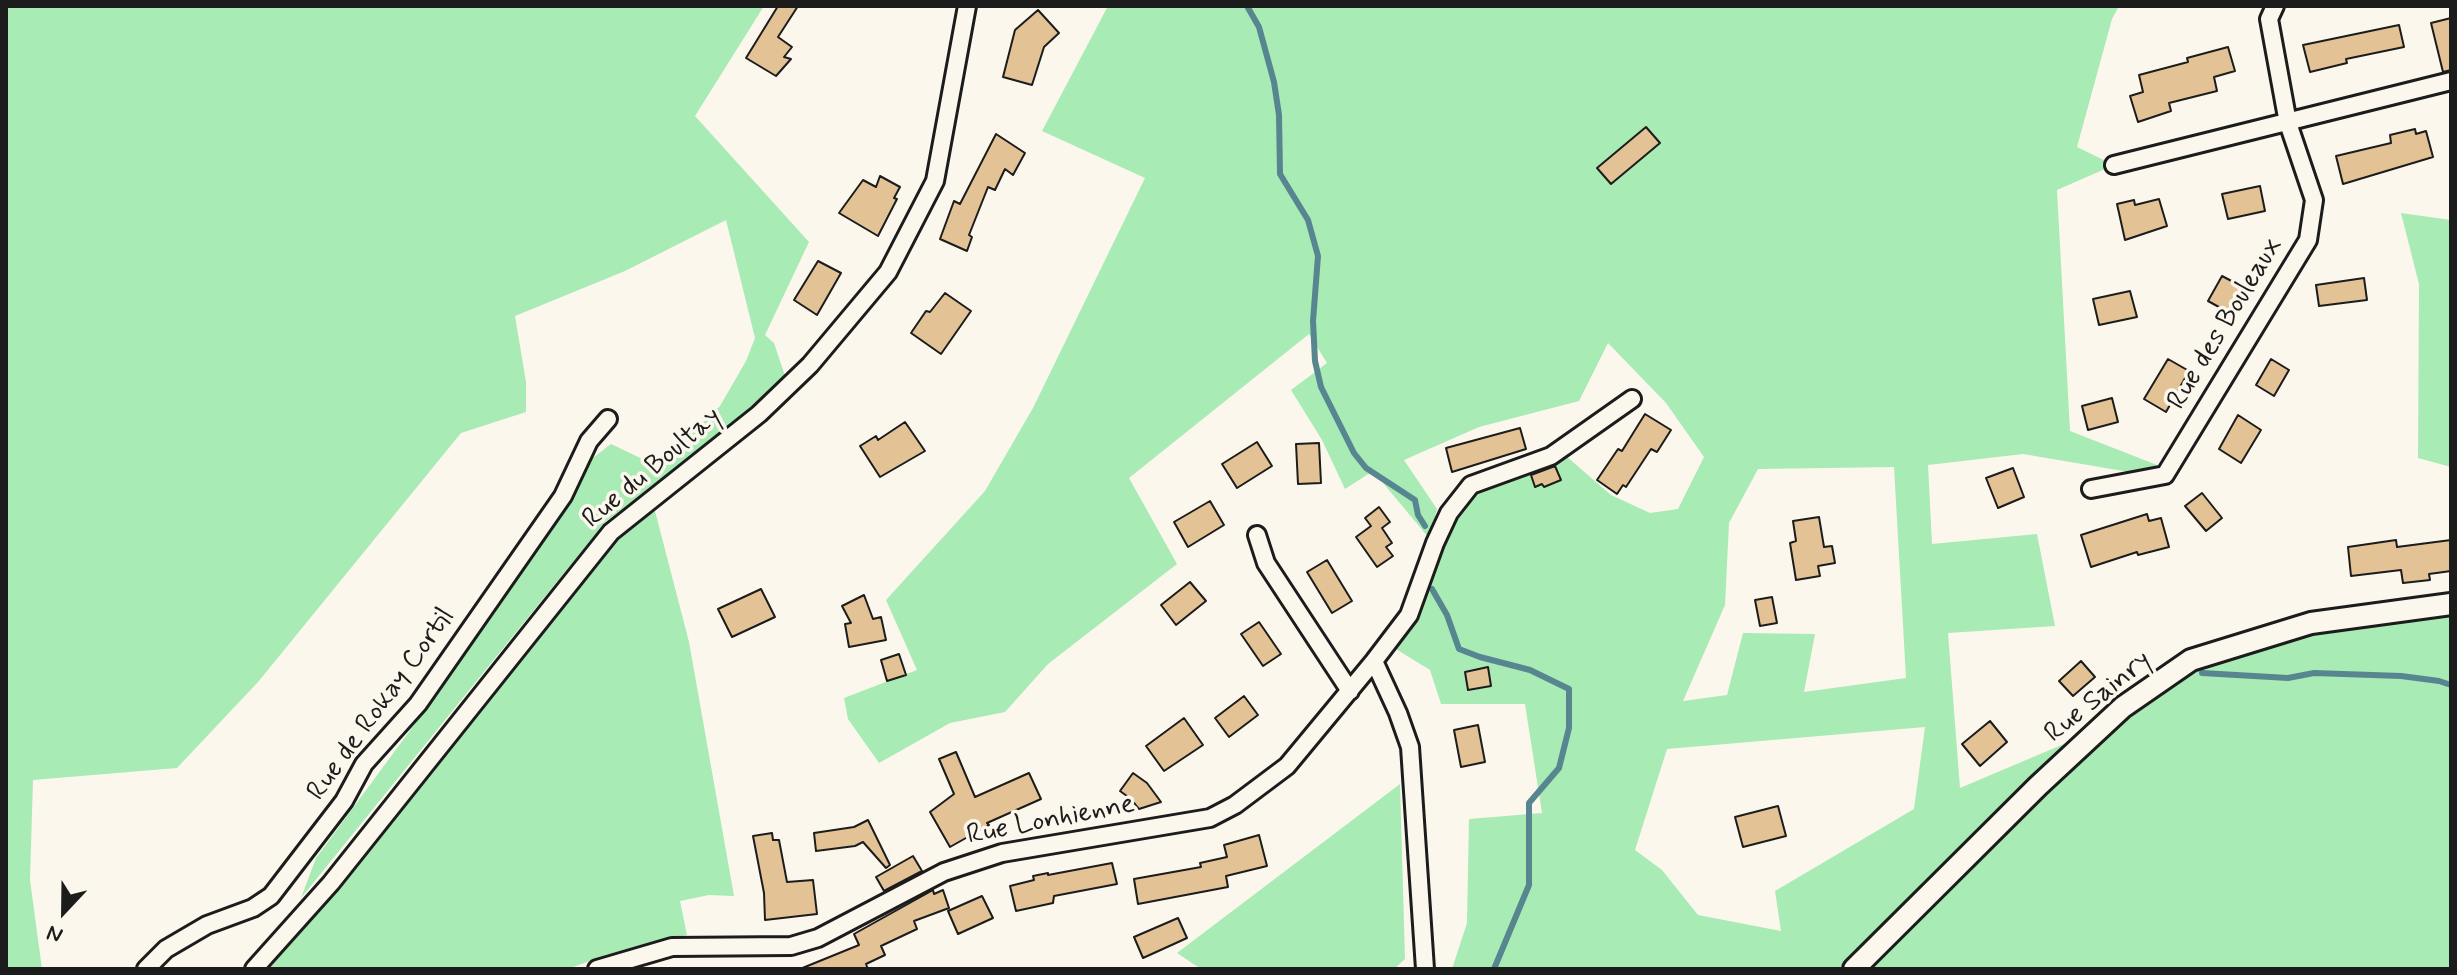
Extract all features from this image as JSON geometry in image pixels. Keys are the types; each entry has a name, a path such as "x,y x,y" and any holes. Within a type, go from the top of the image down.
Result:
{"street":[{"name":"Rue du Boultay","path":"254,969 331,883 611,532 759,414 810,365 888,272 935,181 967,6"},
{"name":"Rue des Bouleaux","path":"2091,489 2165,475 2308,240 2314,200 2288,123 2269,19 2275,6"},
{"path":"2114,165 2451,81"},
{"name":"Rue Lonhienne","path":"597,969 672,947 791,946 818,938 970,862 1002,853 1210,818 1235,805 1287,766 1409,615 1444,523 1471,485 1551,456 1632,399"},
{"name":"Rue de Rokay Cortil","path":"146,969 166,949 207,925 253,908 271,896 344,801 364,764 418,704 563,496 589,441 608,419"},
{"path":"1257,535 1266,563 1350,691"},
{"name":"Rue Sainry","path":"1854,969 2038,786 2113,717 2191,660 2311,623 2451,604"},
{"path":"1374,661 1410,747 1425,969"}],"green space":[{"path":"6,6 764,6 695,116 809,242 765,335 774,343 785,376 709,447 606,521 301,898 316,858 431,702 547,533 578,484 585,464 611,444 657,466 720,406 746,361 755,338 726,220 625,271 515,316 526,382 526,412 461,433 258,682 177,768 33,780 30,880 42,969 6,969"},
{"path":"1108,6 2119,6 2112,19 2077,147 2114,165 2057,190 2070,431 2157,465 2135,473 2023,454 1928,465 1932,544 2037,534 2055,626 1948,633 1960,788 2071,741 2019,797 1838,969 1452,969 1467,923 1469,819 1542,813 1525,704 1441,704 1430,670 1391,646 1441,546 1474,493 1566,456 1611,495 1650,513 1678,509 1704,457 1666,403 1608,343 1579,401 1479,427 1404,460 1437,509 1429,538 1373,471 1345,489 1322,440 1291,390 1327,363 1309,334 1129,478 1177,564 1048,664 1005,712 950,723 879,763 848,719 844,698 917,670 886,600 985,491 1033,408 1145,178 1042,131","holes":["1894,467 1906,678 1804,692 1815,634 1743,633 1727,695 1683,701 1725,605 1729,523 1758,469","1925,727 1914,809 1775,891 1781,931 1698,915 1662,870 1635,850 1667,749"]},
{"path":"2401,213 2451,220 2451,467 2418,458 2419,284"},
{"path":"655,511 689,642 734,896 709,895 680,901 687,935 605,955 568,969 269,969 375,845 509,670 629,524"},
{"path":"2451,614 2451,969 1864,969 2066,763 2200,665 2307,634"},
{"path":"1400,784 1405,959 1394,969 1201,969 1177,953"}],"building":[{"path":"778,6 798,6 778,37 792,47 784,57 791,59 776,76 746,58"},
{"path":"1038,10 1059,33 1044,47 1032,85 1003,77 1015,30"},
{"path":"2451,18 2451,70 2443,72 2431,23"},
{"path":"2399,25 2404,47 2346,59 2347,63 2310,72 2303,45"},
{"path":"2228,47 2235,71 2214,77 2217,91 2169,103 2171,111 2138,122 2130,96 2143,92 2139,75"},
{"path":"1646,127 1660,143 1611,184 1597,168"},
{"path":"2415,129 2416,134 2426,131 2433,157 2343,184 2336,156 2391,143 2390,135"},
{"path":"996,134 1025,153 1013,175 1005,169 995,190 988,187 969,235 972,237 967,251 940,239 954,201 960,204"},
{"path":"880,176 900,187 878,236 839,213 863,180 876,187"},
{"path":"2260,186 2265,211 2228,219 2222,194"},
{"path":"2159,199 2167,226 2125,240 2117,204 2134,200 2135,205"},
{"path":"818,261 841,273 817,315 794,300"},
{"path":"2222,276 2243,287 2228,312 2208,301"},
{"path":"2364,278 2367,300 2319,306 2316,285"},
{"path":"2130,291 2137,317 2099,325 2093,299"},
{"path":"945,293 971,311 941,354 911,333 926,311 930,312"},
{"path":"2168,359 2189,371 2166,412 2144,399"},
{"path":"2271,359 2289,370 2274,396 2256,385"},
{"path":"2112,398 2118,422 2088,430 2082,406"},
{"path":"1645,414 1671,430 1657,452 1651,449 1626,487 1623,485 1617,494 1597,480 1618,449 1622,451"},
{"path":"2238,415 2261,430 2241,463 2219,449"},
{"path":"905,422 925,451 880,477 860,446 876,436 878,440"},
{"path":"1520,428 1526,449 1452,472 1446,448"},
{"path":"1257,442 1272,466 1237,488 1222,464"},
{"path":"1319,443 1321,483 1298,484 1296,444"},
{"path":"1555,466 1561,480 1535,487 1531,475"},
{"path":"2013,468 2024,497 1998,508 1986,478"},
{"path":"2202,493 2222,518 2206,531 2185,506"},
{"path":"1210,501 1224,525 1188,547 1174,522"},
{"path":"1379,507 1390,522 1382,528 1392,543 1386,547 1393,556 1377,567 1356,537 1371,526 1365,518"},
{"path":"2147,514 2149,521 2161,518 2169,547 2138,555 2137,552 2091,567 2081,535"},
{"path":"1819,517 1824,547 1832,546 1835,563 1818,566 1820,576 1796,580 1790,543 1796,541 1793,521"},
{"path":"2396,540 2397,547 2451,540 2451,571 2429,574 2430,580 2403,583 2401,570 2351,576 2348,547"},
{"path":"1327,560 1352,601 1332,613 1307,572"},
{"path":"1190,582 1206,601 1176,625 1161,605"},
{"path":"761,589 775,617 732,637 718,609"},
{"path":"864,595 873,619 881,617 886,640 849,647 845,624 851,623 842,606"},
{"path":"1772,597 1777,623 1760,626 1755,600"},
{"path":"1259,622 1281,654 1263,666 1241,634"},
{"path":"899,654 906,675 887,681 881,660"},
{"path":"2081,661 2095,677 2073,696 2059,681"},
{"path":"1488,667 1491,686 1468,690 1465,672"},
{"path":"1244,696 1258,715 1229,737 1215,718"},
{"path":"1184,718 1203,745 1164,771 1146,746"},
{"path":"1990,721 2007,742 1980,766 1962,744"},
{"path":"1478,725 1485,762 1461,767 1454,730"},
{"path":"956,752 975,797 1029,773 1041,799 987,823 989,825 950,847 930,812 954,794 939,759"},
{"path":"1133,773 1147,783 1161,802 1139,809 1120,791"},
{"path":"1778,806 1786,836 1743,847 1735,817"},
{"path":"868,820 890,865 886,868 863,842 855,846 816,851 814,833 854,827"},
{"path":"772,833 773,840 779,840 787,882 813,880 817,914 765,920 764,893 753,836"},
{"path":"1259,835 1267,866 1226,876 1228,887 1138,904 1134,879 1201,867 1200,863 1227,857 1224,845"},
{"path":"913,856 922,871 884,891 876,877"},
{"path":"1112,863 1117,884 1054,896 1053,903 1016,911 1010,886 1034,880 1033,876"},
{"path":"933,890 934,894 943,890 949,908 914,921 917,929 881,946 885,955 866,964 868,969 800,969 859,945 854,934"},
{"path":"982,896 993,918 958,934 948,911"},
{"path":"1178,918 1187,938 1143,958 1134,937"}],"waterway":[{"path":"1247,6 1259,27 1274,82 1279,115 1280,174 1308,220 1318,256 1313,321 1315,361 1321,387 1354,453 1366,468 1415,500 1418,515 1425,526"},
{"path":"1432,589 1447,615 1459,649 1530,670 1569,689 1569,728 1559,768 1529,803 1529,885 1494,969"},
{"path":"2202,673 2288,678 2314,673 2401,676 2451,685"}]}
